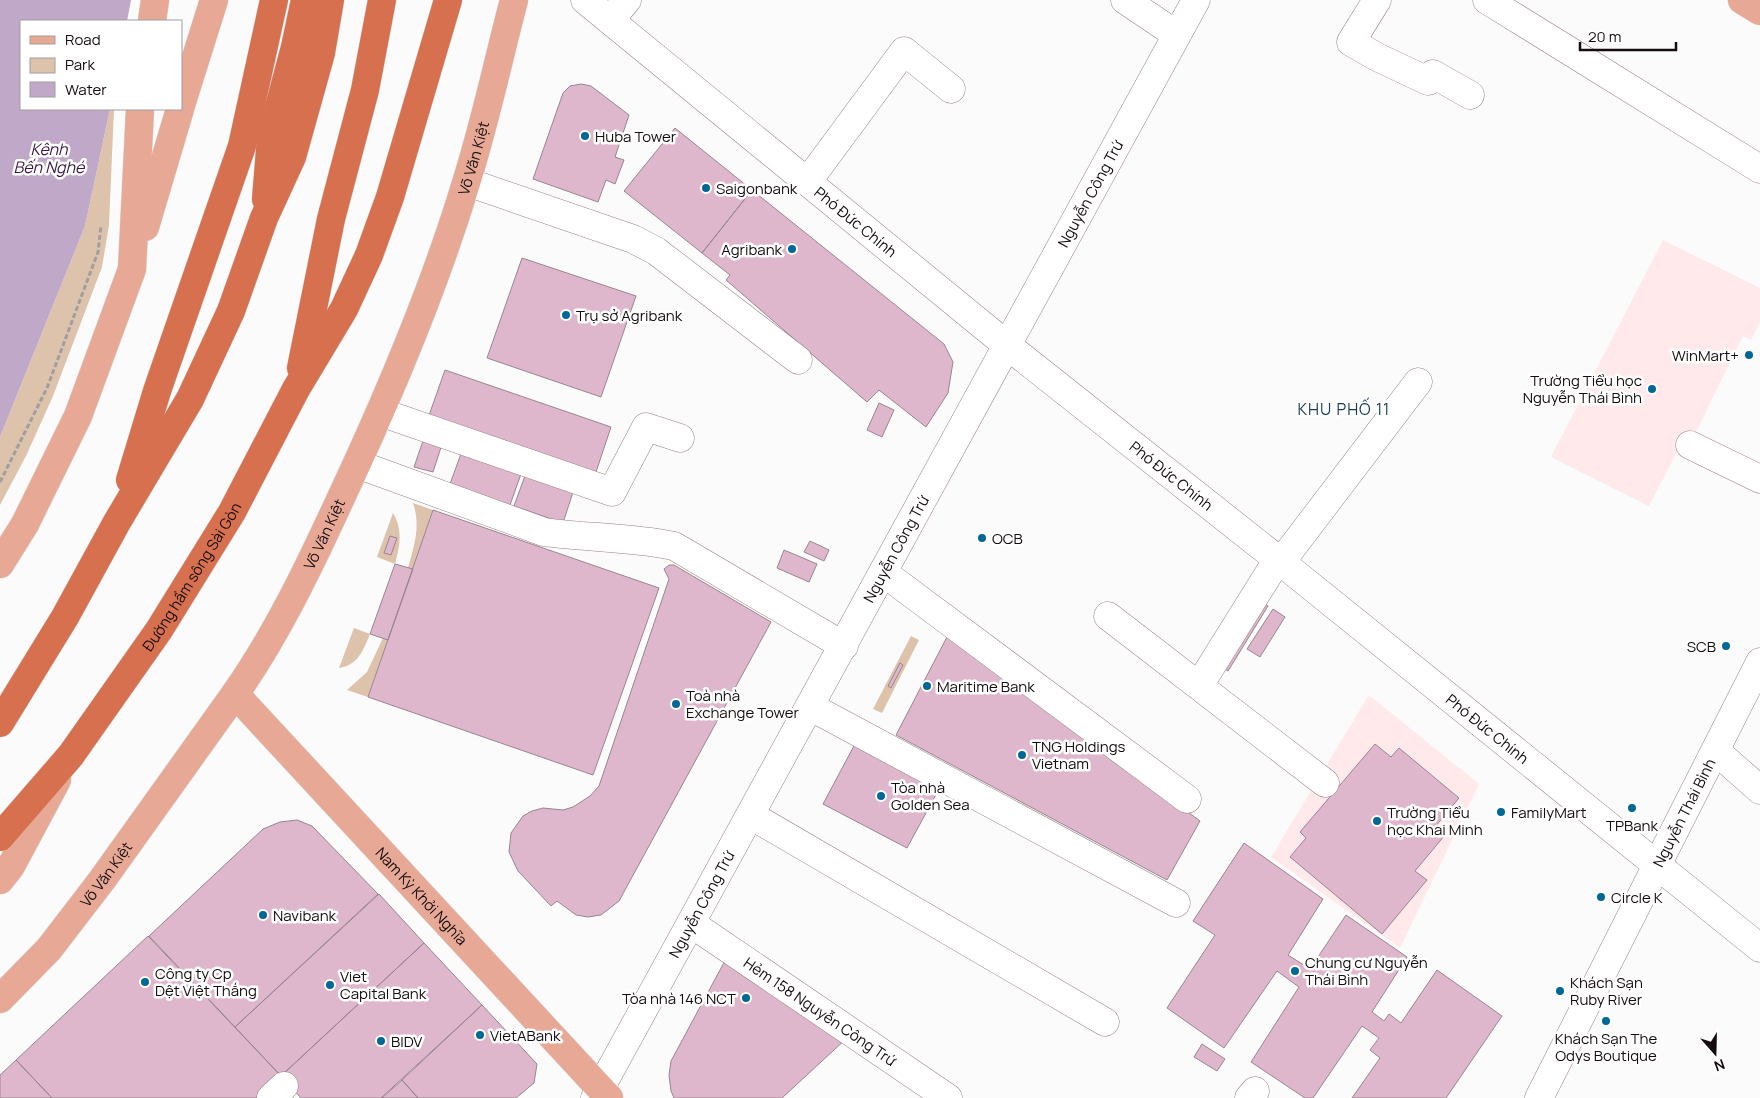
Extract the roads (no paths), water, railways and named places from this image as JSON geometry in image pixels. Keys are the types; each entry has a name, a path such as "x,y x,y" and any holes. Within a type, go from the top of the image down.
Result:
{"highway":[{"path":"234,144 257,0"},
{"path":"117,522 234,144 274,0"},
{"path":"264,218 271,138 295,47 304,0"},
{"path":"2,719 65,617 117,522 190,399 231,311 264,218 292,157 321,53 330,0"},
{"path":"296,389 331,219 365,90 382,0"},
{"path":"296,389 344,309 369,255 390,197 446,10 469,0"},
{"name":"Đường hầm sông Sài Gòn","path":"0,838 71,755 159,630 227,521 296,389"}],"main road":[{"path":"152,20 155,0"},
{"path":"182,101 214,0"},
{"name":"Võ Văn Kiệt","path":"0,999 49,949 102,880 235,694 255,665 310,564 357,464 427,300 467,182 514,0"},
{"path":"1742,0 1760,11"},
{"path":"132,269 140,110"},
{"path":"0,564 25,524 78,416 132,269 178,114"},
{"name":"Nam Kỳ Khởi Nghĩa","path":"235,694 602,1095"},
{"name":"Đường hầm sông Sài Gòn","path":"0,880 11,866 71,755"}],"street":[{"name":"Phó Đức Chính","path":"584,0 619,10 808,182 1008,346 1280,561 1760,948"},
{"path":"1125,0 1177,35"},
{"name":"Nguyễn Công Trứ","path":"602,1095 692,924 1196,0"},
{"path":"1377,0 1351,42 1377,57 1428,80 1434,74 1470,96"},
{"path":"1487,0 1760,169"},
{"path":"808,182 904,52 951,89"},
{"path":"467,182 633,239 656,251 798,360"},
{"path":"1200,684 1280,561 1418,382"},
{"path":"380,412 612,492 646,427 680,438"},
{"path":"1690,445 1760,479"},
{"path":"357,464 544,532 572,536 645,540 674,546 844,646"},
{"path":"884,573 1187,799"},
{"path":"1108,616 1200,684 1325,783"},
{"name":"Nguyễn Thái Bình","path":"1539,1098 1760,662"},
{"path":"811,707 1176,903"},
{"path":"1716,751 1760,790"},
{"path":"752,816 1105,1022"},
{"name":"Hẻm 158 Nguyễn Công Trứ","path":"692,924 948,1098"}],"water":[{"name":"Kênh Bến Nghé","path":"0,0 131,0 127,20 20,20 20,110 110,110 85,226 0,437"}],"place":[{"name":"Huba Tower","path":"585,136"},
{"name":"Saigonbank","path":"706,188"},
{"name":"Agribank","path":"792,249"},
{"name":"Trụ sở Agribank","path":"566,315"},
{"name":"WinMart+","path":"1749,355"},
{"name":"Trường Tiểu học Nguyễn Thái Bình","path":"1652,389"},
{"name":"OCB","path":"982,538"},
{"name":"SCB","path":"1726,646"},
{"name":"Maritime Bank","path":"927,686"},
{"name":"Toà nhà Exchange Tower","path":"676,704"},
{"name":"TNG Holdings Vietnam","path":"1022,755"},
{"name":"Tòa nhà Golden Sea","path":"881,796"},
{"name":"TPBank","path":"1632,808"},
{"name":"FamilyMart","path":"1501,812"},
{"name":"Trường Tiểu học Khai Minh","path":"1377,821"},
{"name":"Circle K","path":"1601,897"},
{"name":"Navibank","path":"263,915"},
{"name":"Chung cư Nguyễn Thái Bình","path":"1295,971"},
{"name":"Công ty Cp Dệt Việt Thắng","path":"145,982"},
{"name":"Viet Capital Bank","path":"330,985"},
{"name":"Khách Sạn Ruby River","path":"1560,991"},
{"name":"Tòa nhà 146 NCT","path":"746,998"},
{"name":"Khách Sạn The Odys Boutique","path":"1606,1021"},
{"name":"VietABank","path":"480,1035"},
{"name":"BIDV","path":"381,1041"}],"district":[{"name":"KHU PHỐ 11","path":"1344,409"}]}
